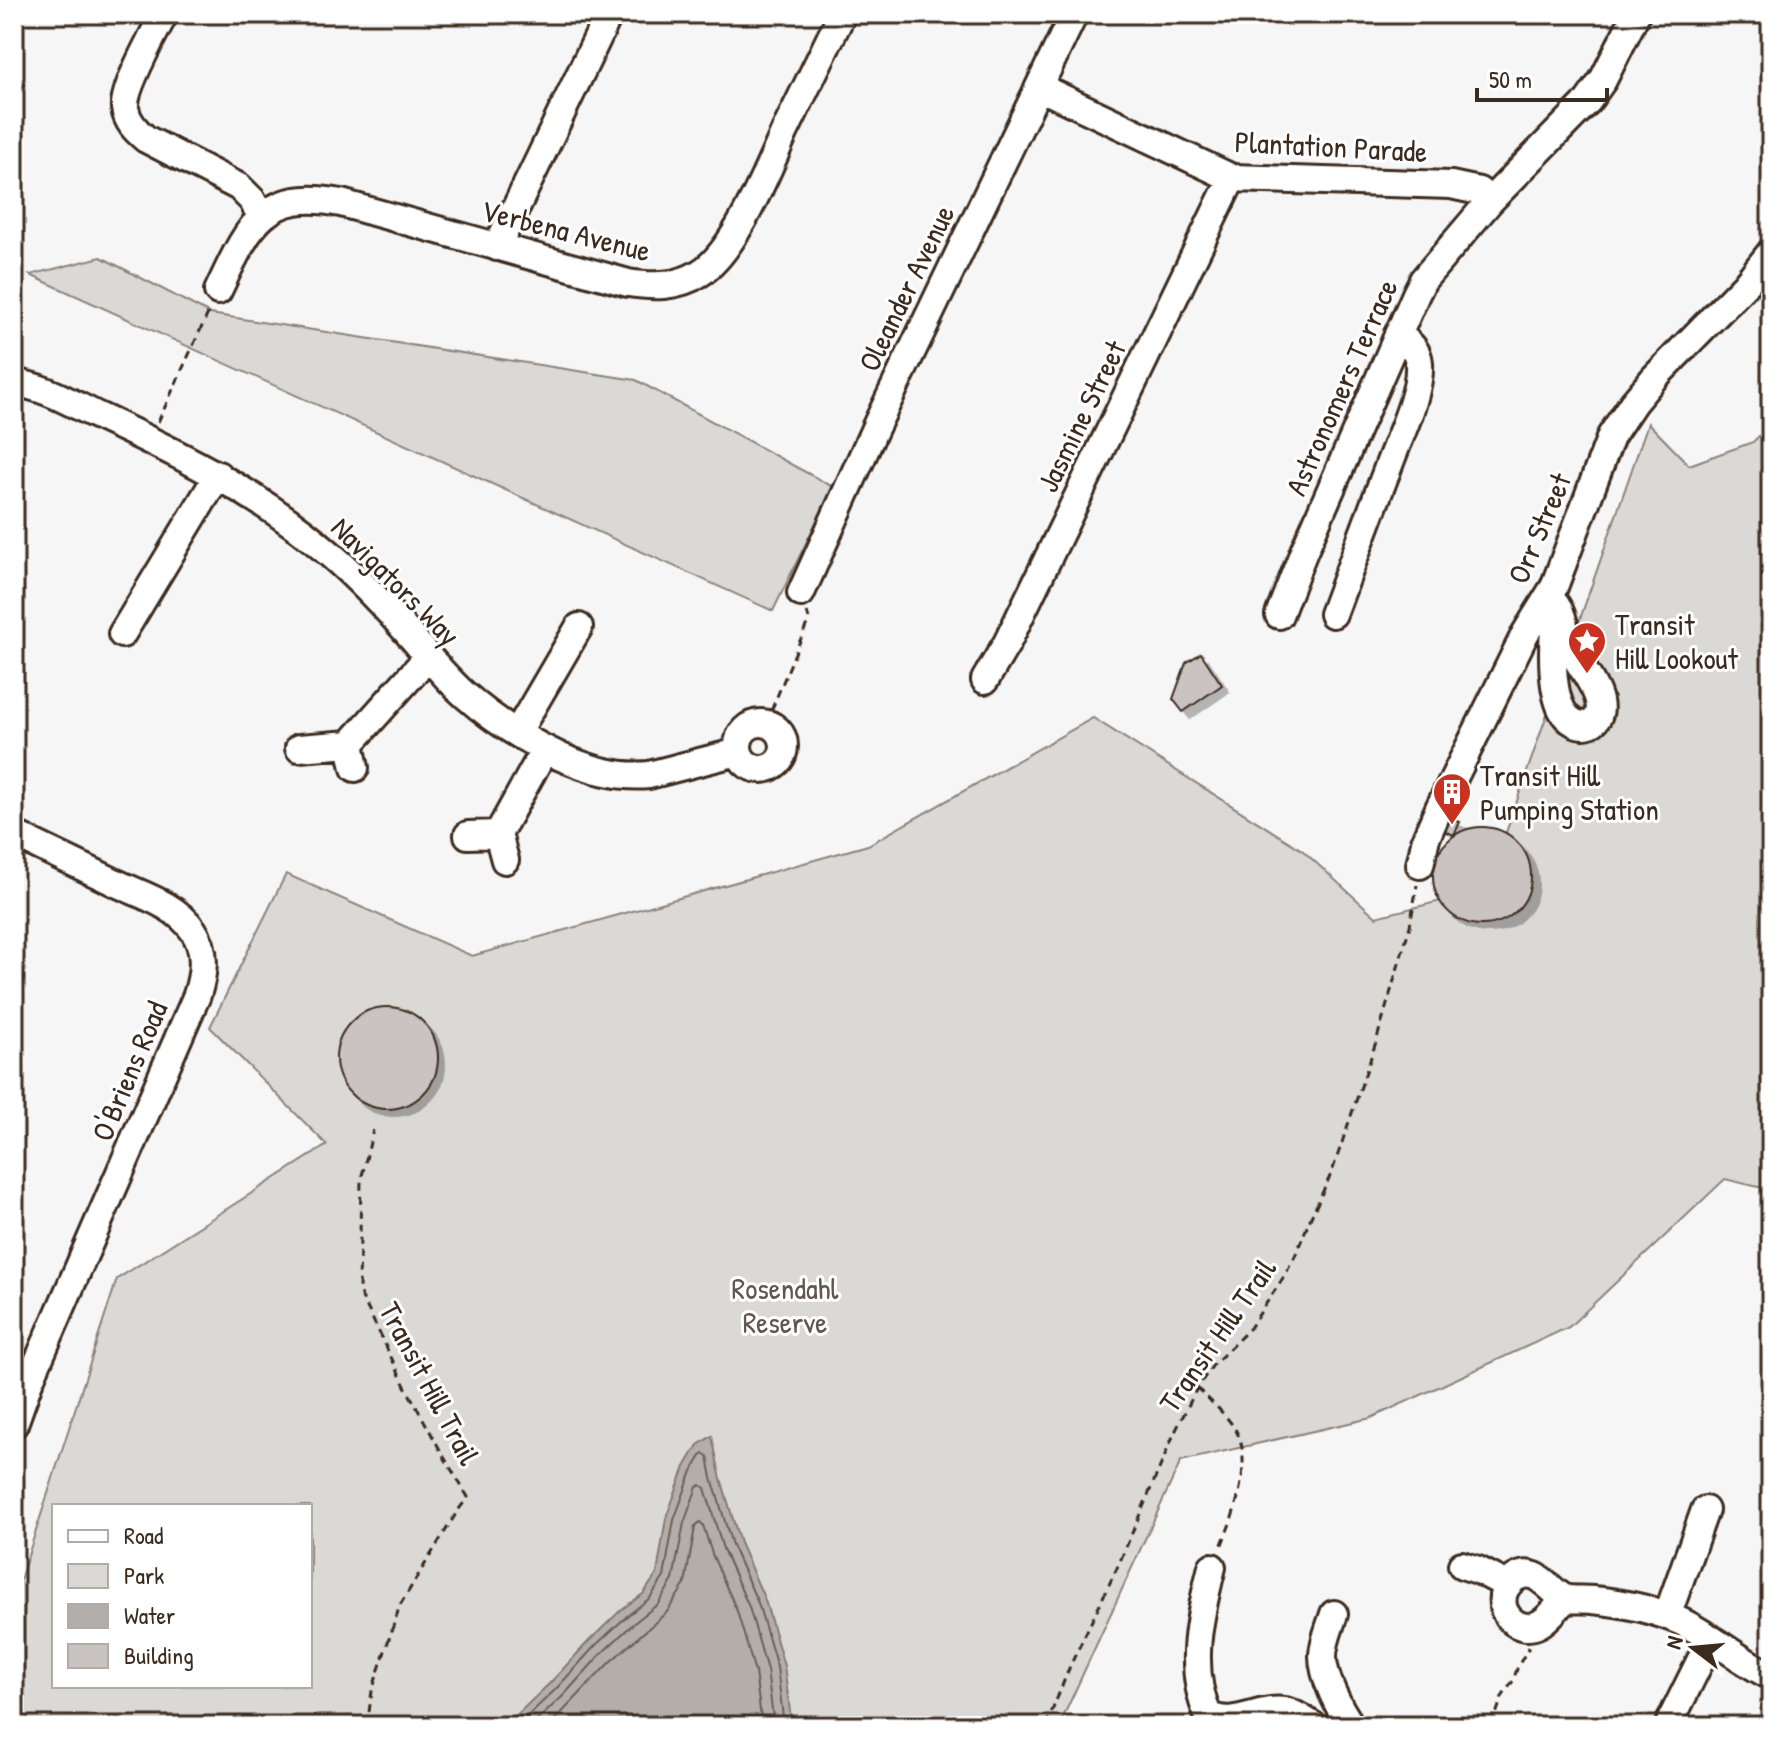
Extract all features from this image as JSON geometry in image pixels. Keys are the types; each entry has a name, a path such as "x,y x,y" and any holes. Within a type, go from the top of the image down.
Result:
{"street":[{"path":"164,14 130,85 125,109 129,120 134,130 146,139 239,187 252,200 261,216 243,240 218,291"},
{"path":"497,247 609,14"},
{"name":"Verbena Avenue","path":"261,216 288,203 317,199 341,203 599,276 649,286 686,280 714,262 751,205 842,14"},
{"name":"Oleander Avenue","path":"801,593 876,426 1074,14"},
{"name":"Astronomers Terrace","path":"1279,615 1423,280 1490,201 1595,92 1636,14"},
{"name":"Plantation Parade","path":"1039,87 1232,178 1441,184 1479,191 1490,201"},
{"name":"Jasmine Street","path":"985,680 1007,643 1232,178"},
{"name":"Orr Street","path":"1420,865 1426,838 1440,806 1525,634 1552,602 1559,574 1611,436 1654,378 1745,285 1771,252"},
{"path":"1333,614 1418,381 1418,354 1398,334"},
{"name":"Navigators Way","path":"14,383 40,388 150,440 218,475 288,521 330,554 369,591 465,695 517,733 545,749 576,764 605,773 638,776 738,752"},
{"path":"122,634 218,475"},
{"path":"517,733 579,627"},
{"path":"332,752 428,657"},
{"path":"758,722 768,723 777,728 785,748 773,766 752,768 743,762 738,752 741,733 758,722"},
{"path":"505,860 498,834 545,749"},
{"name":"O'Briens Road","path":"14,834 169,907 192,928 203,961 197,995 29,1382 14,1424"},
{"path":"468,835 498,834"},
{"path":"1667,1616 1705,1510"},
{"path":"1462,1565 1507,1585"},
{"path":"1212,1567 1197,1652 1202,1703 1208,1715 1222,1720 1236,1720 1283,1711 1314,1726"},
{"path":"1565,1599 1543,1621 1532,1627 1516,1625 1505,1614 1502,1601 1507,1585 1521,1576 1533,1576 1565,1599 1625,1605 1683,1622 1771,1676"},
{"path":"1334,1614 1323,1655 1341,1712 1351,1726"},
{"path":"1663,1725 1711,1639"}],"path":[{"path":"150,440 218,291"},
{"path":"768,723 809,619 801,593"},
{"name":"Transit Hill Trail","path":"1046,1726 1070,1666 1197,1388 1213,1365 1250,1328 1285,1275 1332,1172 1376,1042 1410,926 1420,865"},
{"name":"Transit Hill Trail","path":"367,1726 372,1691 400,1605 468,1497 405,1386 359,1291 361,1180 373,1130"},
{"path":"1197,1388 1236,1430 1243,1463 1232,1521 1212,1567"},
{"path":"1492,1726 1502,1697 1527,1650 1532,1627"}],"green space":[{"path":"101,257 210,314 636,380 833,487 773,611 30,275"},
{"name":"Rosendahl Reserve","path":"1648,423 1689,465 1753,442 1771,424 1771,1190 1725,1179 1569,1327 1371,1418 1181,1461 1059,1726 14,1726 14,1599 117,1279 327,1145 210,1027 286,874 472,956 868,845 1093,718 1302,850 1376,917 1486,890"}],"water":[{"path":"712,1436 740,1543 765,1600 784,1666 792,1726 505,1726 622,1609 643,1594 657,1574 666,1518 685,1467 698,1445"}],"building":[{"path":"1201,653 1222,685 1183,712 1173,699 1186,663"},
{"name":"Transit Hill Pumping Station","path":"1450,818 1460,822 1454,835 1444,831"},
{"path":"1482,827 1501,831 1516,842 1527,857 1531,876 1527,895 1516,910 1501,921 1482,925 1463,921 1448,910 1437,895 1433,876 1437,857 1448,842 1463,831"},
{"path":"387,1007 416,1015 430,1029 438,1058 430,1087 416,1101 387,1109 358,1101 344,1087 336,1058 344,1029 358,1015"}],"place":[{"name":"Transit Hill Lookout","path":"1587,675"},
{"name":"Transit Hill Pumping Station","path":"1452,826"}]}
